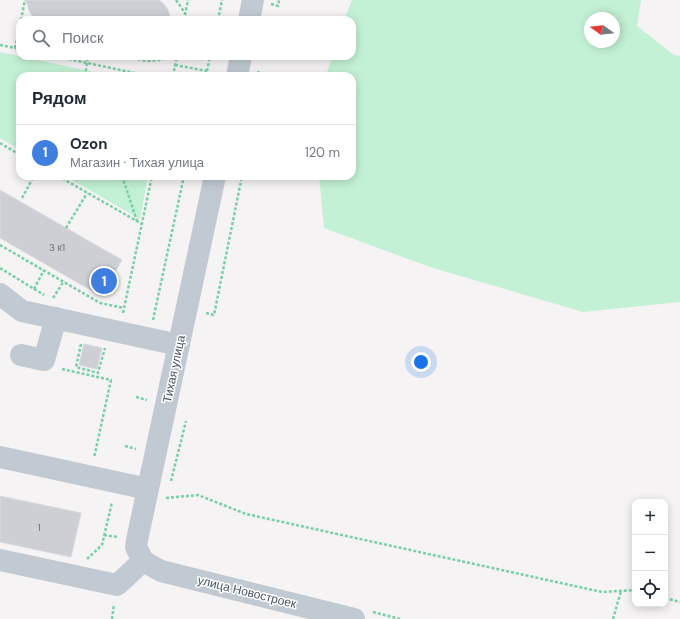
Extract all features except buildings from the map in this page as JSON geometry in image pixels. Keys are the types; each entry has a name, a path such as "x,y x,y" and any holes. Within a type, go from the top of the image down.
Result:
{"street":[{"path":"250,16 253,0"},
{"path":"237,72 240,60"},
{"name":"Тихая улица","path":"143,561 136,547 157,490 179,345 214,180"},
{"path":"0,294 22,310 54,309 112,339 179,345"},
{"path":"21,355 44,360 54,309"},
{"path":"0,457 157,490"},
{"path":"0,560 116,585 143,561"},
{"name":"улица Новостроек","path":"143,561 160,571 362,615"}],"path":[{"path":"22,16 25,0"},
{"path":"176,0 186,13"},
{"path":"185,16 188,0"},
{"path":"219,16 222,0"},
{"path":"0,44 15,48 16,44"},
{"path":"73,60 130,72"},
{"path":"85,72 87,60"},
{"path":"141,60 159,60"},
{"path":"174,72 176,60"},
{"path":"175,65 207,71 209,60"},
{"path":"0,143 16,152"},
{"path":"22,198 32,180"},
{"path":"65,180 142,224"},
{"path":"123,180 137,221"},
{"path":"80,342 81,346 76,367 98,373 104,350 112,339 124,308 151,180"},
{"path":"151,327 183,180"},
{"path":"214,314 241,180"},
{"path":"66,228 87,193"},
{"path":"0,245 100,303 124,308"},
{"path":"34,289 44,270"},
{"path":"54,309 64,282"},
{"path":"61,368 111,380 90,476"},
{"path":"169,485 172,479 186,421"},
{"path":"157,490 162,498 198,495 246,514 602,592 632,590"},
{"path":"86,564 87,559 102,545 112,502"},
{"path":"104,535 121,537"},
{"path":"613,619 621,591"},
{"path":"668,599 680,602"},
{"path":"362,615 400,619"}],"green space":[{"path":"352,0 641,0 637,26 674,55 680,56 680,302 583,312 430,267 324,228 319,180 356,180 356,72 327,72 331,60 356,60 356,16 346,16"},
{"path":"0,52 16,55 16,60 37,60 93,72 16,72 16,148 0,138"},
{"path":"72,180 147,180 140,219"}],"place":[{"name":"Ozon","path":"104,281"}]}
